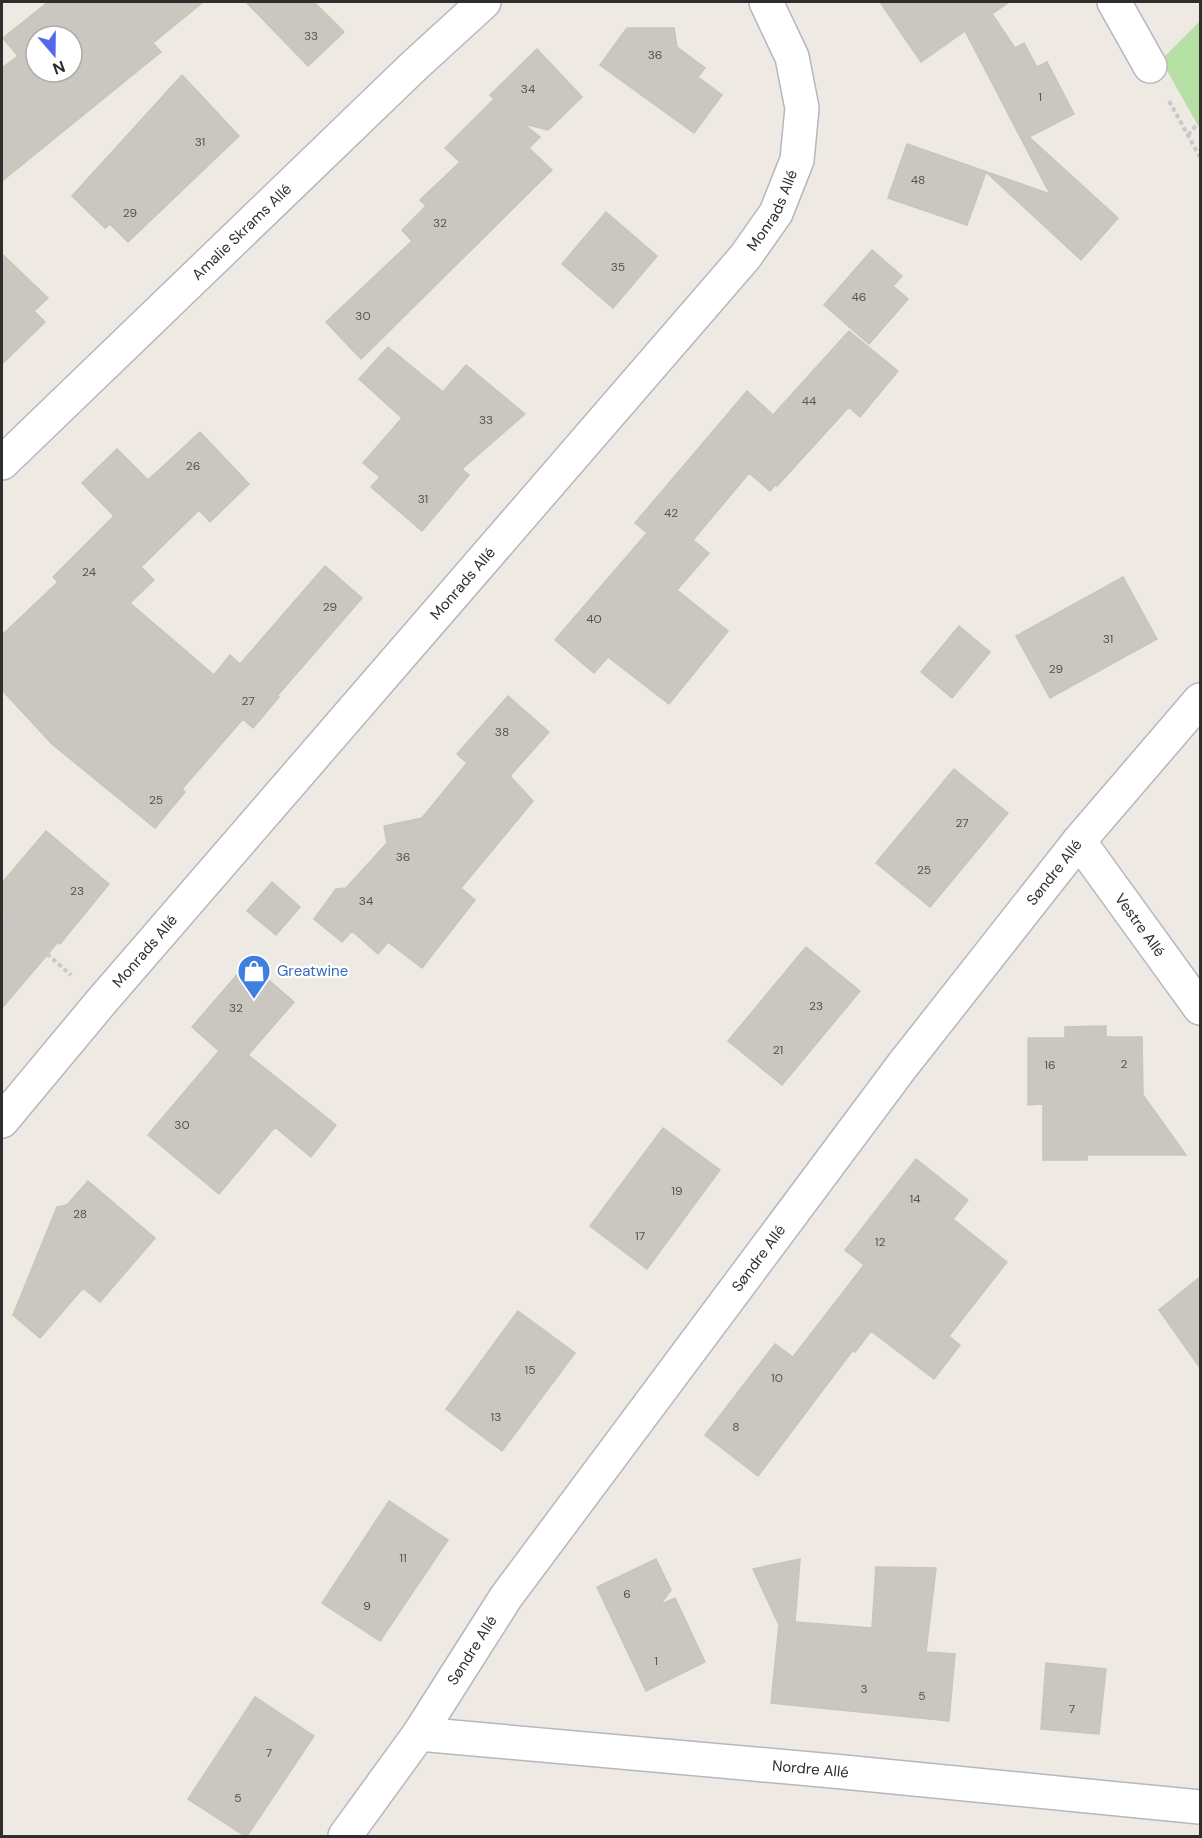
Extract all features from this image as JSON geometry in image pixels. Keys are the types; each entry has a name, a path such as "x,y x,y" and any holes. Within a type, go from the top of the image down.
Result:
{"street":[{"name":"Amalie Skrams Allé","path":"2,463 422,58 484,2"},
{"name":"Monrads Allé","path":"2,1121 101,1002 745,257 776,213 797,160 802,108 792,57 766,2"},
{"path":"1114,2 1150,66"},
{"name":"Søndre Allé","path":"345,1836 419,1734 506,1597 896,1075 1079,841 1200,700"},
{"name":"Vestre Allé","path":"1079,841 1200,1008"},
{"name":"Nordre Allé","path":"419,1734 845,1772 1200,1807"}],"path":[{"path":"1150,66 1200,157"},
{"path":"1188,135 1200,121"},
{"path":"2,914 101,1002"}],"green space":[{"path":"1200,21 1200,129 1161,60"}],"building":[{"path":"48,2 203,2 153,43 161,52 2,181 2,68 18,56 3,38"},
{"path":"246,2 314,2 344,32 308,66"},
{"path":"880,2 1009,2 992,14 1015,48 1024,43 1037,67 1047,62 1074,114 1029,137 1118,218 1081,260 986,172 967,225 888,198 907,144 1050,194 965,31 921,62"},
{"path":"627,28 674,28 677,47 705,68 698,77 722,95 694,133 600,65"},
{"path":"537,49 582,97 548,130 524,124 540,137 529,148 552,170 361,359 326,322 412,241 402,230 426,206 420,200 460,162 445,148 494,99 490,95"},
{"path":"182,75 239,136 128,242 110,224 105,228 72,196"},
{"path":"606,212 657,256 613,308 562,264"},
{"path":"872,250 902,276 893,286 908,299 869,344 824,305"},
{"path":"2,254 48,298 34,311 45,322 2,364"},
{"path":"849,331 898,371 860,417 849,407 770,491 749,473 693,540 709,553 677,590 728,631 669,704 608,657 594,673 555,640 647,533 635,523 747,391 773,415"},
{"path":"388,347 443,392 466,365 525,414 462,469 469,475 422,531 371,487 380,477 363,463 402,418 359,379"},
{"path":"200,432 249,484 210,522 199,510 141,567 154,580 130,603 214,675 230,655 240,664 325,566 362,598 277,696 279,697 253,728 243,719 182,789 185,792 155,828 52,744 2,690 2,635 58,582 53,577 114,516 82,483 117,449 148,480"},
{"path":"1123,577 1157,639 1050,698 1016,636"},
{"path":"959,626 990,652 952,698 921,672"},
{"path":"508,696 549,732 510,776 533,801 461,888 475,900 422,968 388,942 378,954 352,931 342,942 314,919 336,889 346,888 387,843 384,826 422,818 467,763 457,754"},
{"path":"954,769 1008,813 930,907 876,863"},
{"path":"46,831 109,884 60,944 58,942 2,1008 2,883"},
{"path":"272,882 300,907 276,935 247,911"},
{"path":"806,947 860,991 782,1085 728,1041"},
{"path":"248,962 294,1002 248,1055 336,1125 311,1157 275,1127 219,1194 148,1135 219,1051 192,1027"},
{"path":"1106,1026 1106,1037 1142,1037 1143,1095 1186,1155 1087,1155 1087,1160 1043,1160 1043,1104 1028,1105 1028,1038 1065,1038 1065,1027"},
{"path":"663,1128 720,1170 647,1269 590,1226"},
{"path":"916,1159 968,1200 953,1219 1007,1262 949,1336 960,1345 934,1379 871,1331 855,1352 853,1350 758,1476 705,1435 775,1344 793,1357 864,1265 845,1250"},
{"path":"88,1181 155,1238 100,1302 83,1288 40,1338 13,1315 57,1207 67,1205"},
{"path":"1200,1277 1200,1368 1159,1310"},
{"path":"518,1311 575,1353 502,1451 446,1409"},
{"path":"389,1501 448,1540 380,1641 322,1603"},
{"path":"656,1559 671,1590 660,1605 675,1598 705,1662 646,1691 597,1587"},
{"path":"800,1559 795,1622 872,1628 876,1567 936,1568 926,1652 955,1654 949,1721 771,1703 779,1625 753,1569"},
{"path":"1046,1663 1106,1669 1099,1734 1041,1729"},
{"path":"255,1697 314,1736 245,1836 188,1799"}],"place":[{"name":"Greatwine","path":"254,1000"}]}
